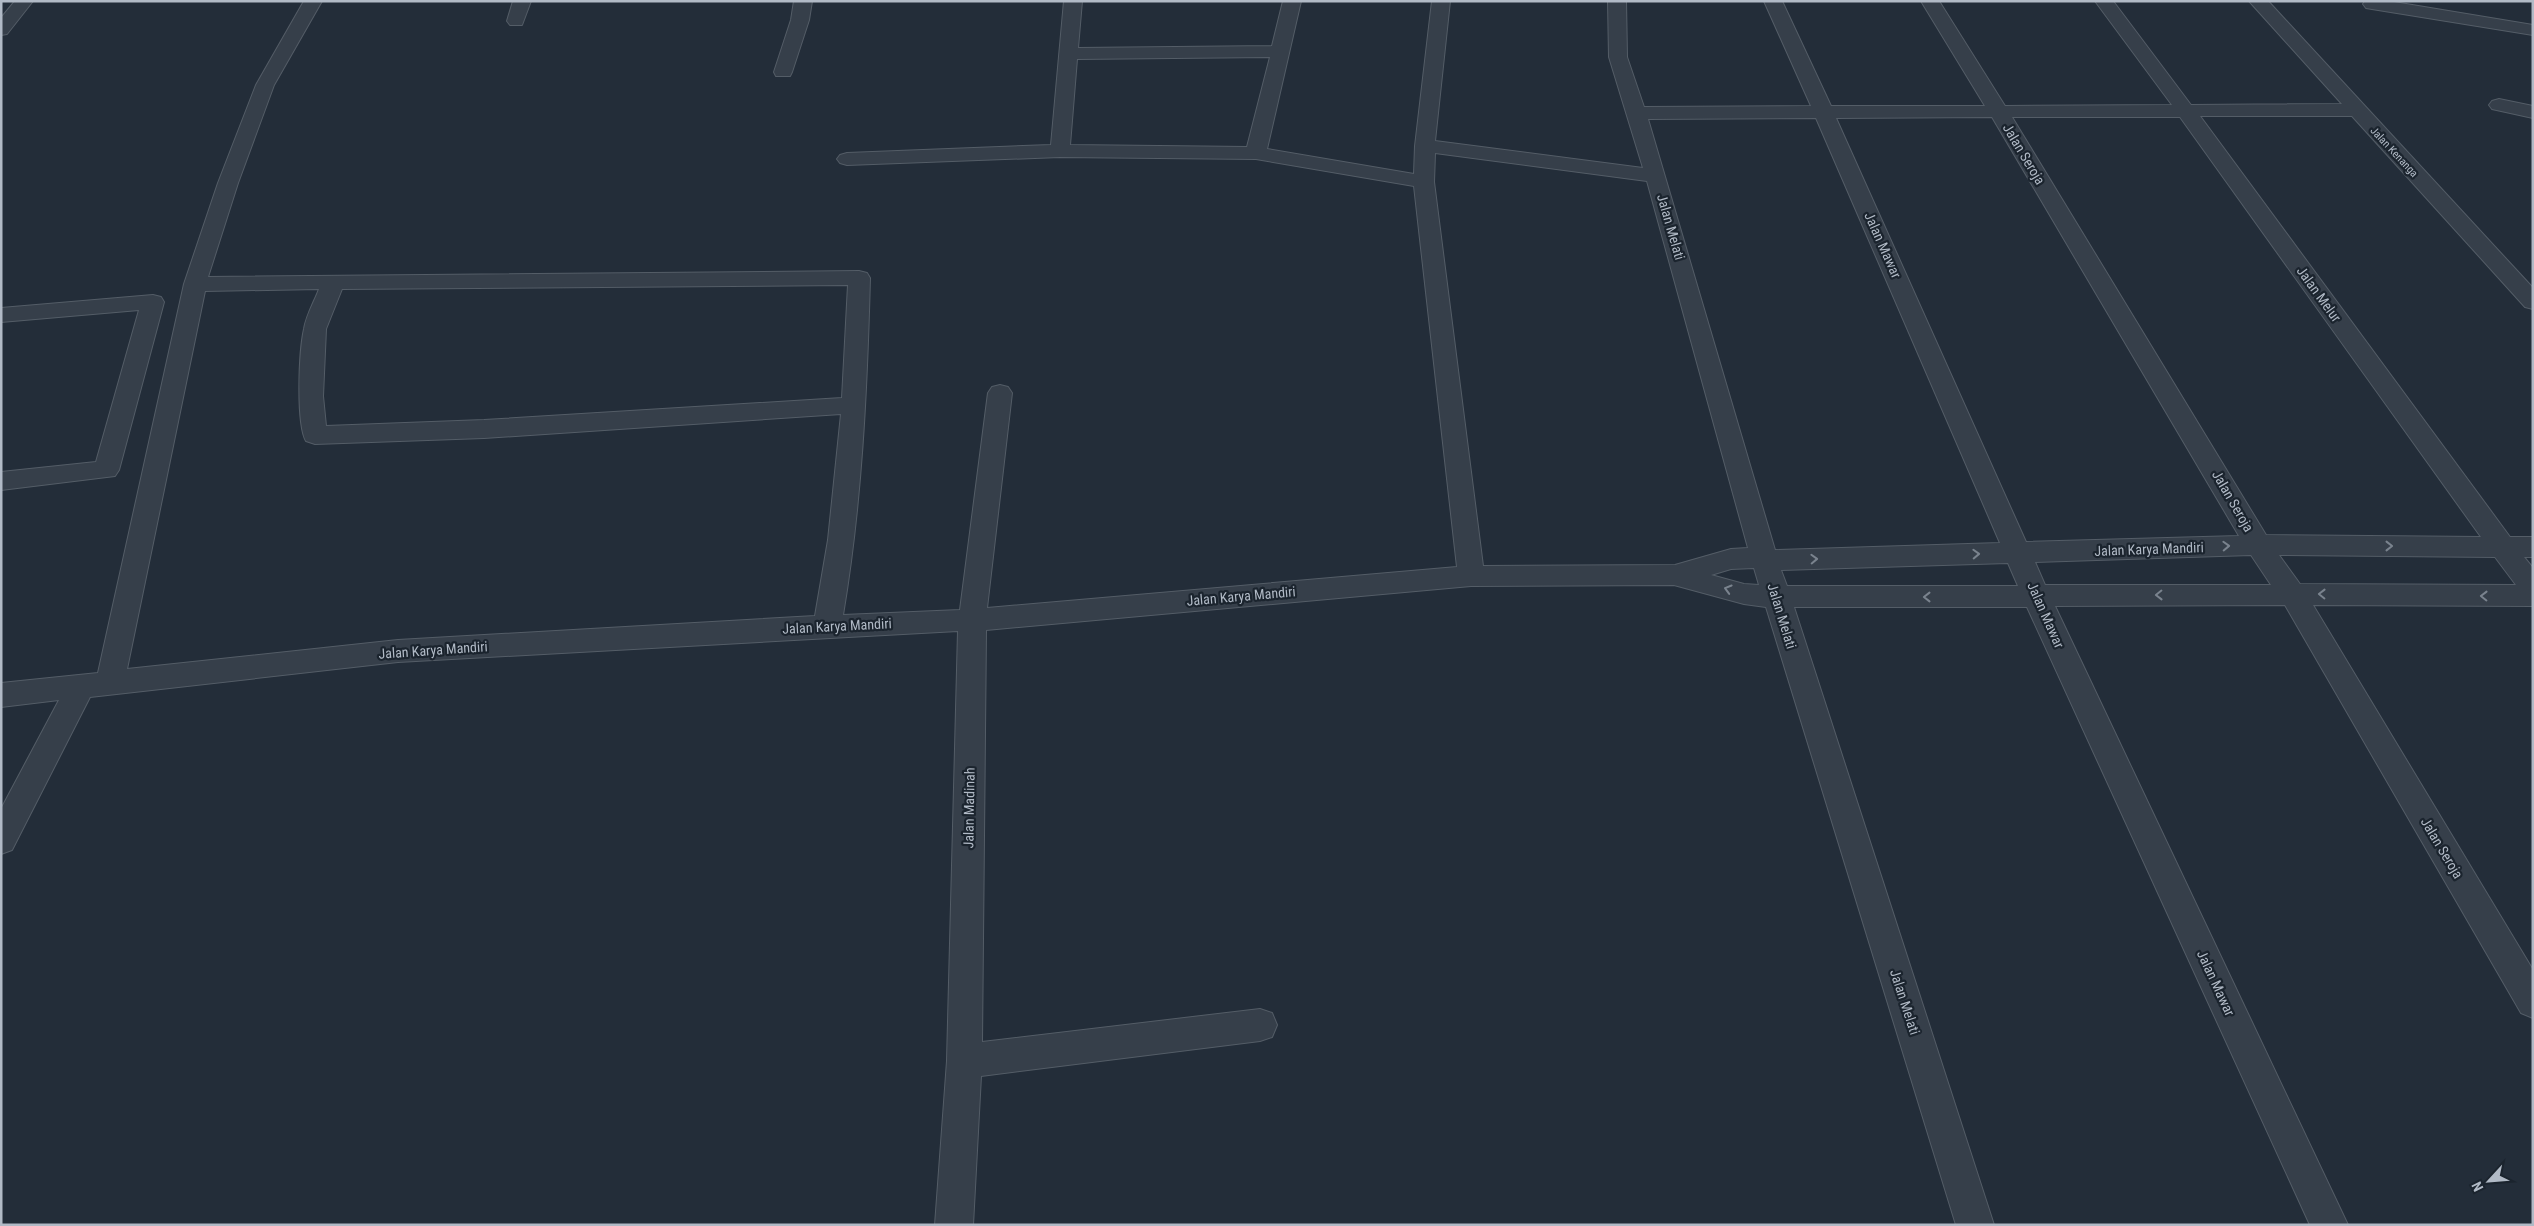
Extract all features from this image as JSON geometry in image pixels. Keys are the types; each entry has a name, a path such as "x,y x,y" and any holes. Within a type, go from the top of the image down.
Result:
{"street":[{"path":"1,30 24,1"},
{"path":"110,682 195,284 228,183 265,85 313,1"},
{"path":"516,21 522,1"},
{"path":"783,72 800,20 803,1"},
{"path":"1060,151 1073,1"},
{"path":"1256,154 1292,1"},
{"path":"1441,1 1425,146 1424,182 1471,576"},
{"name":"Jalan Melati","path":"1617,1 1618,57 1656,176 1776,596 1975,1225"},
{"name":"Jalan Mawar","path":"1773,1 1824,112 2037,597 2329,1225"},
{"name":"Jalan Seroja","path":"1930,1 1999,112 2258,545 2292,594 2533,1002"},
{"name":"Jalan Melur","path":"2104,1 2533,589"},
{"name":"Jalan Kenanga","path":"2258,1 2355,110 2533,302"},
{"path":"2372,4 2533,30"},
{"path":"1068,54 1281,51"},
{"path":"2499,105 2533,112"},
{"path":"1636,113 2355,110"},
{"path":"1425,146 1656,176"},
{"path":"847,159 1060,151 1256,154 1424,182"},
{"path":"195,284 859,278 855,405 835,587 827,626"},
{"path":"333,282 315,330 311,396 315,435 484,429 855,405"},
{"path":"1,315 153,302 106,470 1,481"},
{"name":"Jalan Madinah","path":"954,1225 964,1061 972,620 1000,393"},
{"name":"Jalan Karya Mandiri","path":"1,695 398,651 827,626 972,620 1471,576 1674,575 1731,559 2019,553 2258,545 2533,547"},
{"path":"1674,575 1744,594 1776,596 2037,597 2292,594 2533,596"},
{"path":"1,840 81,687"},
{"path":"964,1061 1260,1025"}]}
